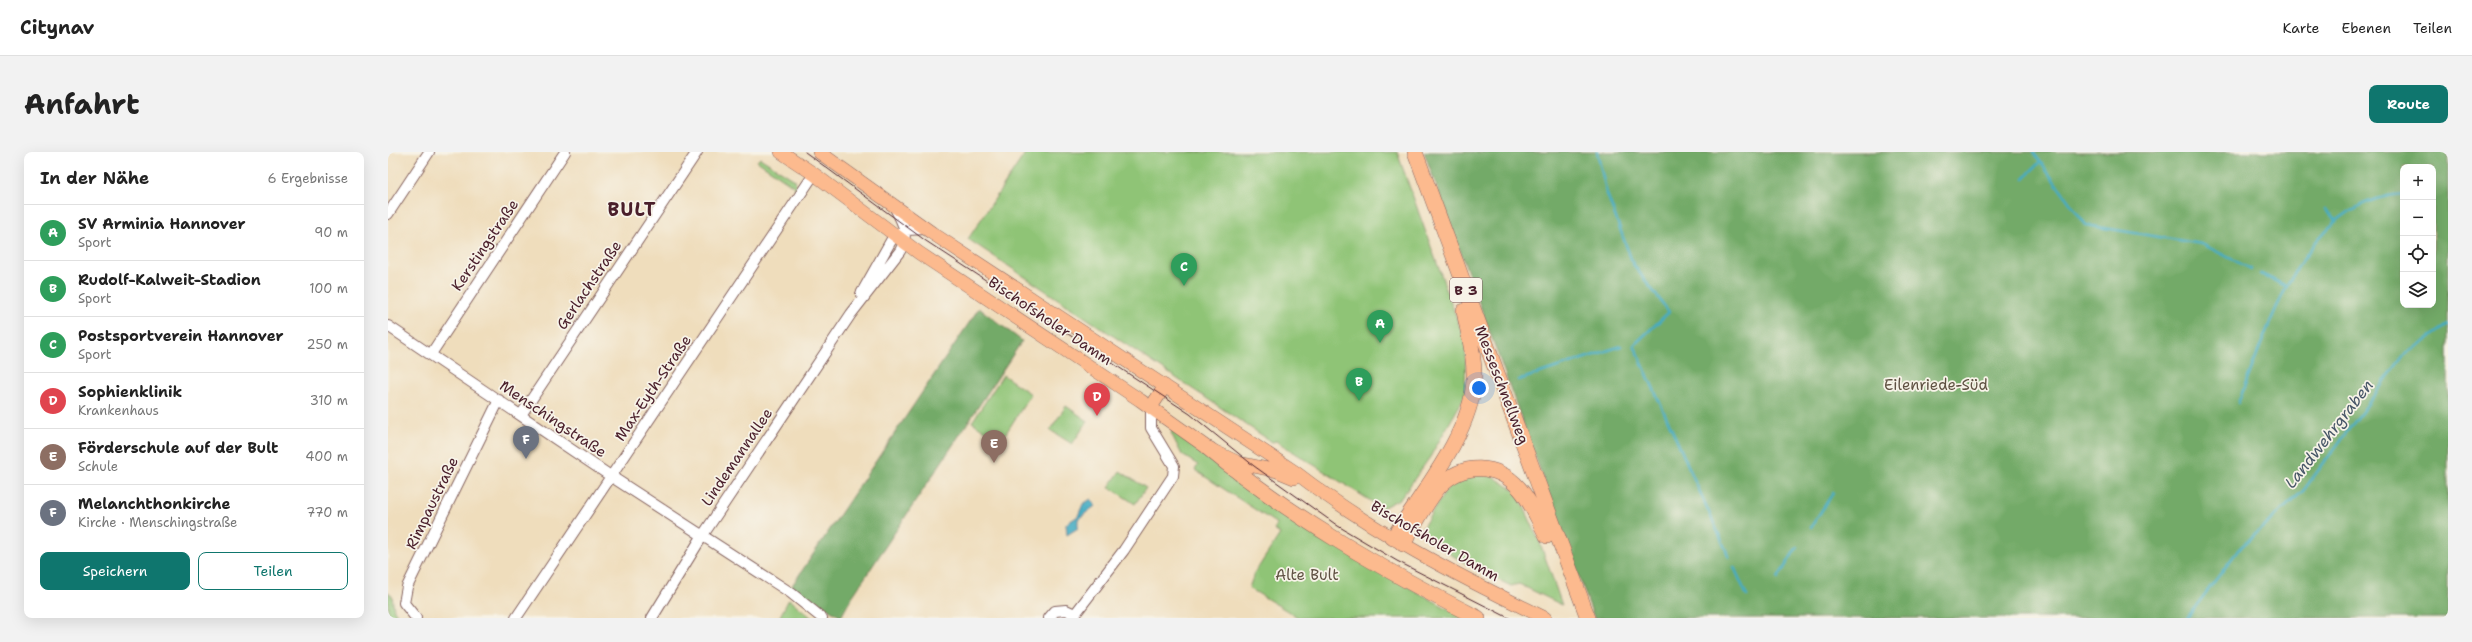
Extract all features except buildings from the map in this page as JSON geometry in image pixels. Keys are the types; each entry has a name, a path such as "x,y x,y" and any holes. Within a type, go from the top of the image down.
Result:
{"highway":[{"name":"Messeschnellweg","path":"1405,152 1578,618"},
{"name":"Messeschnellweg","path":"1415,152 1588,618"},
{"path":"1398,541 1451,446 1470,407 1474,366 1464,311"},
{"path":"1209,449 1279,502 1356,552 1478,618"},
{"path":"1398,541 1443,484 1461,472 1478,468 1493,470 1513,483 1523,494 1547,536"}],"main road":[{"name":"Bischofsholer Damm","path":"781,152 1151,407 1209,449 1240,463 1284,474 1317,489"},
{"name":"Bischofsholer Damm","path":"819,152 926,229 1295,472 1317,489 1398,541 1464,579 1542,617"},
{"path":"1151,407 1165,386"}],"street":[{"path":"388,214 429,152"},
{"name":"Kerstingstraße","path":"431,354 565,152"},
{"name":"Gerlachstraße","path":"521,415 697,152"},
{"name":"Max-Eyth-Straße","path":"516,618 814,174"},
{"path":"894,205 902,236 926,229"},
{"name":"Lindemannallee","path":"851,314 882,253 902,236"},
{"name":"Lindemannallee","path":"652,618 703,535 902,236"},
{"name":"Menschingstraße","path":"388,326 612,477 791,593 822,618"},
{"name":"Rimpaustraße","path":"416,618 404,603 407,587 499,400"},
{"path":"1049,618 1055,611 1066,610 1073,616 1124,550 1173,476 1174,466 1151,428 1151,407"}],"green space":[{"path":"1026,152 1397,152 1466,344 1465,396 1430,457 1401,498 1382,508 1276,441 1272,442 968,239"},
{"name":"Eilenriede-Süd","path":"1424,152 2448,152 2448,618 1594,618"},
{"path":"760,158 795,180 797,189 794,189 795,187 757,161"},
{"path":"979,308 1022,341 852,597 841,617 791,587"},
{"path":"1003,375 1031,394 1001,441 972,422"},
{"path":"1066,406 1088,421 1072,444 1050,430"},
{"name":"Alte Bult","path":"1173,430 1227,474 1355,558 1465,618 1299,618 1249,588 1254,574 1280,534 1274,530 1277,524 1195,470 1198,465 1182,455 1171,433"},
{"path":"1120,471 1146,488 1135,504 1109,487"},
{"path":"1488,473 1517,492 1539,540 1562,605 1519,584 1511,586 1463,562 1441,548 1421,530 1450,484 1458,477"},
{"path":"388,592 392,595 394,610 399,618 388,618"},
{"path":"789,599 812,618 779,618"}],"water":[{"path":"1091,499 1095,506 1078,519 1078,528 1067,535 1066,524 1078,516 1083,504"}],"waterway":[{"path":"1597,152 1607,194 1633,264 1669,312 1634,345 1729,557"},
{"path":"2033,152 2086,225 2202,244 2251,269"},
{"path":"2024,178 2040,162"},
{"path":"2238,403 2278,305 2295,272 2315,242 2340,218 2369,202 2400,195"},
{"path":"2325,209 2336,220"},
{"path":"2261,274 2286,286"},
{"name":"Landwehrgraben","path":"2187,618 2239,549 2303,491 2404,355 2448,325"},
{"path":"1519,380 1621,346"},
{"path":"1811,527 1833,493"},
{"path":"1778,578 1797,547"},
{"path":"1734,567 1747,596"}],"tram line":[{"path":"805,152 926,241 1190,414 1254,466 1338,526 1397,561 1509,618"}],"place":[{"name":"Postsportverein Hannover","path":"1184,286"},
{"name":"SV Arminia Hannover","path":"1380,343"},
{"name":"Rudolf-Kalweit-Stadion","path":"1359,401"},
{"name":"Sophienklinik","path":"1097,416"},
{"name":"Melanchthonkirche","path":"526,459"},
{"name":"Förderschule auf der Bult","path":"994,463"}],"district":[{"name":"BULT","path":"632,209"}]}
